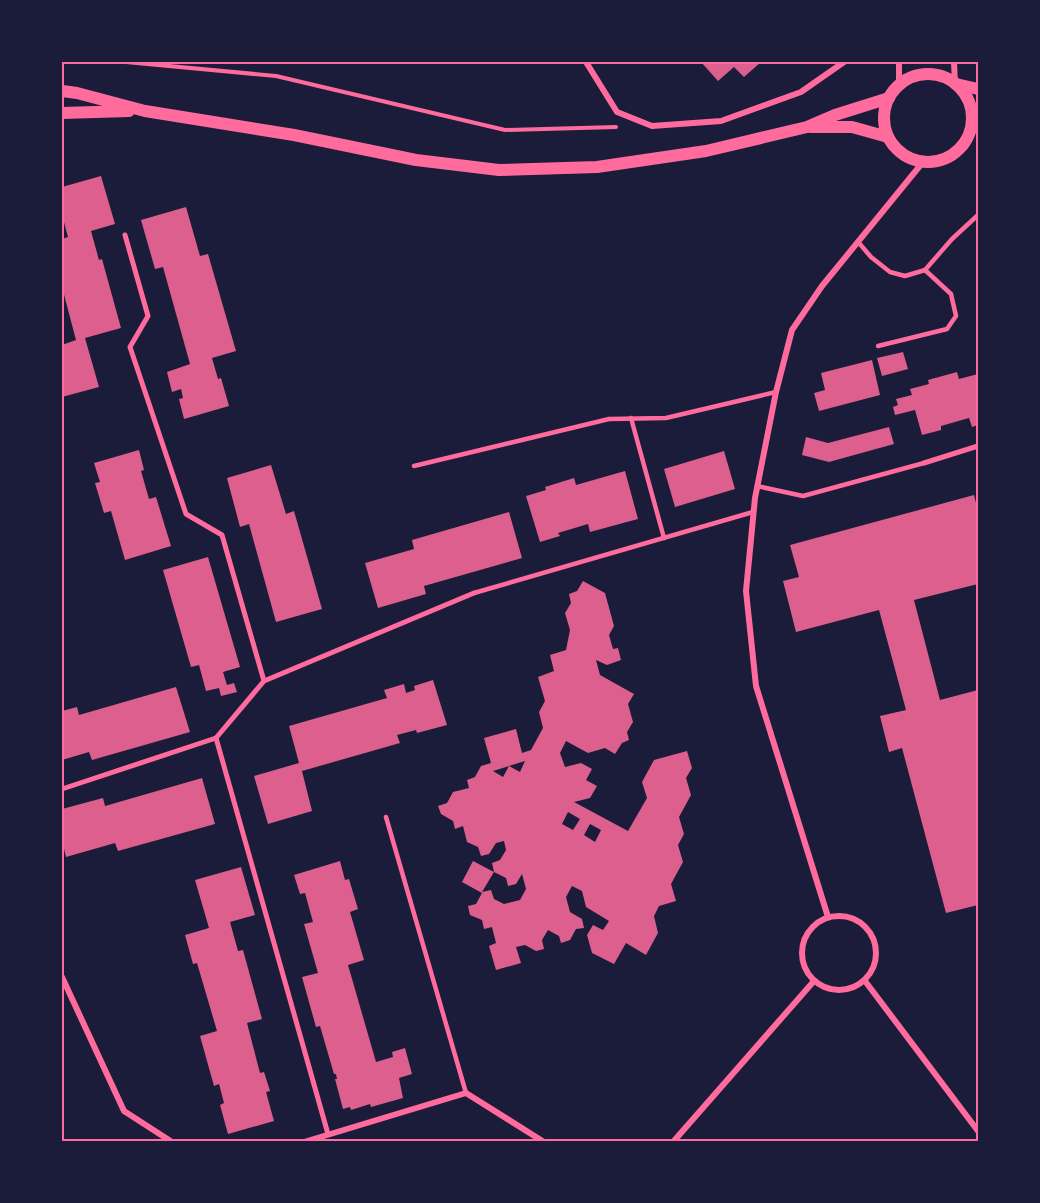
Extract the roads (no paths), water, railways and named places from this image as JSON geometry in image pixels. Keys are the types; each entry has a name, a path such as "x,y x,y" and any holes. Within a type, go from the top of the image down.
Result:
{"main road":[{"path":"955,84 968,100 972,117 971,128 964,143 952,155 940,160 923,162 906,157 893,146 888,137 884,119 889,98 899,84 916,76 934,75 955,84 978,89"},
{"path":"62,91 145,111 294,135 416,160 499,170 597,168 706,151 807,127 835,115 889,98"},
{"path":"62,112 145,111"},
{"path":"968,134 978,125"},
{"path":"807,127 852,127 888,137"}],"street":[{"path":"586,62 617,112 652,126 721,121 801,92 844,62"},
{"path":"899,62 899,84"},
{"path":"954,62 955,84"},
{"path":"828,917 756,686 746,591 753,512 776,392 792,330 822,286 923,162"},
{"path":"125,236 148,316 130,347 186,514 222,535 264,681"},
{"path":"924,464 978,446"},
{"path":"62,789 216,738 264,681 474,593"},
{"path":"216,738 327,1134"},
{"path":"828,917 853,918 872,934 876,946 876,958 872,971 865,981 855,987 834,990 823,987 814,981 802,962 804,940 818,922 828,917"},
{"path":"62,976 124,1111 172,1142"},
{"path":"673,1142 814,981"},
{"path":"865,981 978,1131"},
{"path":"304,1142 466,1093 544,1142"}],"lane":[{"path":"859,243 871,257 890,272 905,276 925,270 952,239 978,215"},
{"path":"878,346 947,329 956,316 951,294 925,270"},
{"path":"414,466 609,419 666,418 776,392"},
{"path":"631,418 664,538"},
{"path":"757,486 803,496 924,464"},
{"path":"474,593 753,512"},
{"path":"386,817 466,1093"}]}
